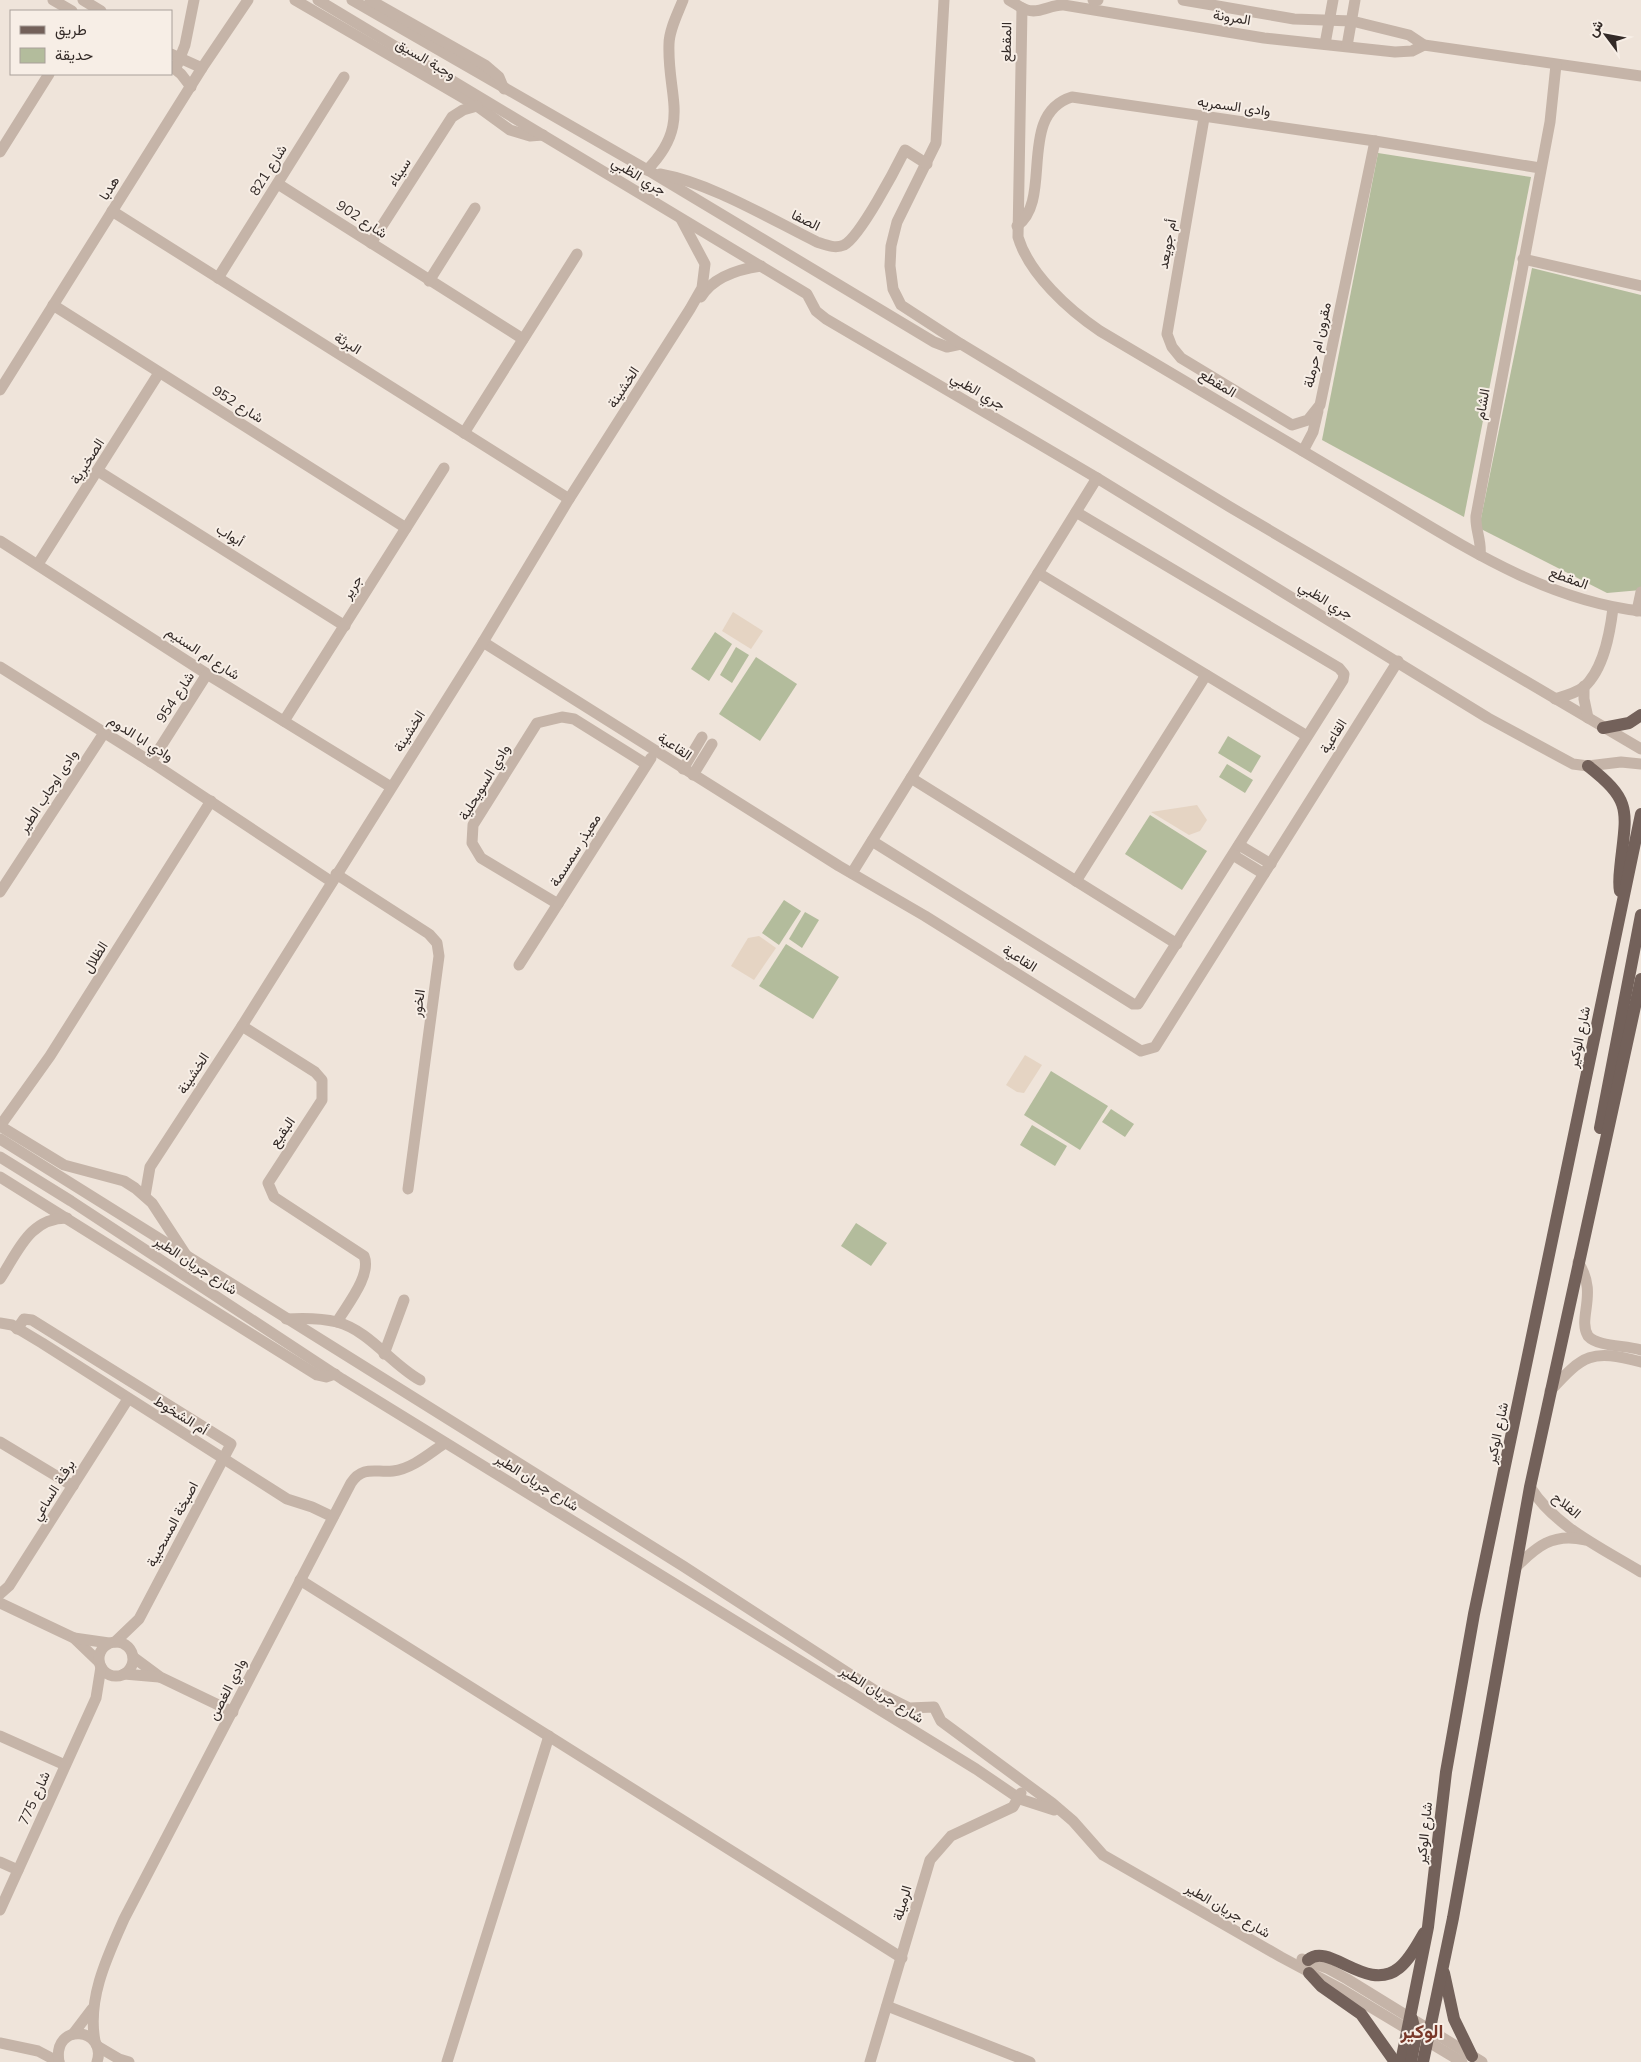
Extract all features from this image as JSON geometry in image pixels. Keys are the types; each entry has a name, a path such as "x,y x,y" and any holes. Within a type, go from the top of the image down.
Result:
{"main road":[{"path":"1603,728 1629,723 1641,715"},
{"path":"1588,766 1614,788 1624,809 1626,823 1619,885 1624,897"},
{"name":"شارع الوكير","path":"1423,2062 1418,2031 1446,1772 1474,1614 1641,814"},
{"path":"1601,1156 1600,1129 1603,1104 1641,915"},
{"name":"شارع الوكير","path":"1402,2062 1418,2031 1442,1968 1530,1486 1641,980"},
{"path":"1394,2062 1361,2014 1321,1986 1309,1967 1312,1957 1321,1956 1366,1975 1391,1973 1407,1960 1428,1927"},
{"path":"1442,1968 1454,2019 1472,2060"},
{"path":"1411,2062 1418,2031"}],"street":[{"path":"53,0 73,7"},
{"path":"83,0 99,10"},
{"path":"174,62 194,0"},
{"name":"وجبة السيق","path":"295,0 352,35 477,106 510,130 530,136 543,135"},
{"name":"جري الظبي","path":"318,0 808,294 812,306 820,316 1097,478 1398,661 1464,704 1549,753 1573,764 1588,766 1611,762 1641,764"},
{"name":"جري الظبي","path":"352,0 649,171 934,342 947,347 961,344"},
{"path":"370,0 485,65 499,76 504,89"},
{"path":"649,171 667,146 672,129 674,92 669,42 683,0"},
{"path":"928,164 938,134 944,0"},
{"path":"1009,0 1022,8"},
{"path":"1093,0 1098,0"},
{"name":"المرونة","path":"1183,0 1294,19 1352,21 1409,35 1424,45 1641,76"},
{"path":"1325,44 1333,0"},
{"path":"1347,46 1355,0"},
{"name":"هدبا","path":"0,390 202,68 247,1"},
{"name":"المرونة","path":"1022,8 1035,11 1053,5 1064,5 1264,38 1395,52 1412,51 1424,45"},
{"name":"المقطع","path":"1022,8 1016,226 1021,247 1031,265 1071,310 1086,322 1480,554 1553,589 1613,608 1639,611"},
{"path":"352,35 377,34"},
{"path":"174,62 202,68"},
{"path":"174,62 190,87"},
{"name":"الشام","path":"1480,554 1482,542 1477,528 1476,516 1550,122 1556,65"},
{"path":"1,148 48,75"},
{"name":"شارع 821","path":"218,278 344,77"},
{"path":"451,91 452,117"},
{"name":"وادى السمريه","path":"1016,226 1025,219 1033,204 1037,156 1046,121 1053,108 1065,100 1078,97 1204,118 1375,141 1540,168"},
{"path":"452,117 463,110 477,106"},
{"name":"سيناء","path":"371,243 452,117"},
{"name":"أم جويعد","path":"1192,365 1176,354 1167,334 1204,118"},
{"name":"مقرون ام حرملة","path":"1192,365 1288,423 1296,425 1304,423 1318,409 1375,141"},
{"name":"الصفا","path":"649,171 679,178 701,187 817,242 833,247 844,245 859,230 904,150 928,164"},
{"name":"جري الظبي","path":"928,164 909,195 893,233 890,266 893,289 901,305 961,344 1230,508 1641,749"},
{"name":"شارع 902","path":"278,184 523,339"},
{"path":"429,281 475,208"},
{"name":"البرثة","path":"112,211 569,499"},
{"path":"680,217 703,257 704,289"},
{"path":"464,433 576,254"},
{"path":"1523,259 1641,286"},
{"path":"704,289 736,272 761,266"},
{"name":"الخشينة","path":"145,1196 150,1168 242,1026 483,642 569,499 704,289"},
{"name":"شارع 952","path":"53,305 406,528"},
{"name":"الصخبرية","path":"38,564 159,373"},
{"path":"1304,451 1313,432 1318,409"},
{"name":"جرير","path":"284,721 444,468"},
{"name":"أبواب","path":"98,471 345,626"},
{"path":"852,873 1097,478"},
{"path":"872,841 1133,1004 1140,1002 1343,680 1344,674 1341,669 1076,512"},
{"name":"شارع ام السنيم","path":"0,541 207,674 391,787"},
{"path":"1038,573 1307,736"},
{"path":"1639,611 1641,592"},
{"path":"1588,718 1584,699 1584,686 1601,657 1611,625 1613,608"},
{"name":"القاعية","path":"483,642 656,750 683,769 1141,1051 1155,1047 1398,661"},
{"name":"وادي ابا الدوم","path":"0,668 265,836"},
{"name":"شارع 954","path":"151,762 207,674"},
{"path":"1076,881 1206,675"},
{"path":"1555,699 1584,686"},
{"name":"وادي السويحلية","path":"558,904 481,858 472,843 473,824 537,723 562,717 574,719 646,764"},
{"name":"وادى اوجاب الطير","path":"0,892 104,733"},
{"path":"683,769 702,737"},
{"path":"693,775 712,744"},
{"name":"معيذر سمسمة","path":"519,965 656,750"},
{"path":"911,778 1176,944"},
{"name":"الظلال","path":"0,1126 40,1072 211,801"},
{"name":"الخور","path":"265,836 429,934 437,943 439,951 436,990 408,1188"},
{"path":"1236,850 1271,864"},
{"path":"1236,850 1264,874"},
{"name":"البقيع","path":"242,1026 308,1068 322,1080 322,1100 269,1178 268,1183 271,1193 359,1251 366,1261 366,1272 337,1322"},
{"name":"شارع جريان الطير","path":"0,1126 64,1165 124,1181 145,1196 189,1258"},
{"name":"شارع جريان الطير","path":"0,1139 683,1566 879,1693 908,1708 934,1707 941,1722 1052,1803 1067,1816 1102,1855 1281,1957 1309,1967 1339,1988 1472,2060"},
{"name":"شارع جريان الطير","path":"0,1157 445,1443 1020,1798 1067,1816"},
{"name":"الخشينة","path":"124,1181 150,1168"},
{"path":"0,1177 317,1375 326,1377 335,1374"},
{"path":"0,1279 28,1237 40,1223 42,1210 40,1202"},
{"path":"40,1223 67,1218"},
{"path":"1578,1262 1586,1276 1589,1291 1585,1326 1588,1336 1599,1343 1622,1345 1641,1350"},
{"path":"384,1354 404,1300"},
{"path":"229,1320 236,1309"},
{"name":"أم الشخوط","path":"17,1329 24,1319 30,1318 231,1444"},
{"path":"286,1319 337,1322 360,1333 402,1369 420,1380"},
{"name":"أم الشخوط","path":"0,1323 8,1324 42,1343 291,1502 312,1507 333,1517"},
{"path":"42,1343 49,1330"},
{"path":"1550,1391 1571,1368 1593,1356 1610,1355 1641,1362"},
{"path":"98,1380 106,1367"},
{"name":"برقـة الساعي","path":"0,1594 9,1586 128,1399"},
{"path":"0,1442 73,1486"},
{"name":"وادي الغصن","path":"92,2009 108,1956 132,1901 233,1712 351,1483 362,1472 374,1469 391,1472 405,1468 445,1443"},
{"name":"اصبخة المسحبية","path":"132,1654 139,1619 231,1444"},
{"name":"الفلاح","path":"1530,1486 1550,1513 1641,1572"},
{"name":"الفلاح","path":"1515,1568 1532,1551 1547,1541 1565,1537 1591,1541"},
{"path":"300,1580 902,1958"},
{"path":"0,1603 74,1638 124,1644 132,1654 160,1677 233,1712"},
{"name":"اصبخة المسحبية","path":"112,1642 139,1619"},
{"path":"74,1638 108,1674 160,1677"},
{"path":"100,1664 102,1649 112,1642"},
{"path":"122,1675 131,1667 132,1654"},
{"name":"شارع 775","path":"0,1910 96,1698 100,1664"},
{"name":"شارع 775","path":"96,1698 122,1675"},
{"path":"911,1729 913,1719 922,1707"},
{"path":"0,1736 65,1765"},
{"path":"451,2061 549,1736"},
{"path":"1020,1798 1021,1782"},
{"name":"الرميلة","path":"870,2062 928,1866 934,1854 951,1836 1012,1807 1020,1798"},
{"path":"0,1862 18,1870"},
{"path":"887,2006 1030,2062"},
{"path":"30,2049 62,2041 73,2034 92,2009"},
{"path":"92,2009 99,2055 97,2062"},
{"path":"73,2034 83,2034 119,2061"},
{"path":"0,2043 30,2049 59,2062 58,2051 62,2041"}],"green space":[{"path":"1378,153 1531,177 1464,517 1322,440"},
{"path":"1532,268 1641,295 1641,590 1607,593 1479,528"},
{"path":"715,632 732,644 709,681 691,669"},
{"path":"736,647 749,655 732,683 720,675"},
{"path":"756,657 797,684 760,741 719,714"},
{"path":"1228,736 1261,756 1251,773 1218,753"},
{"path":"1227,764 1253,780 1245,793 1219,777"},
{"path":"1150,815 1207,851 1182,890 1125,854"},
{"path":"784,900 801,911 779,945 762,933"},
{"path":"805,912 819,920 802,948 789,939"},
{"path":"786,944 839,977 813,1019 759,986"},
{"path":"1051,1071 1108,1106 1080,1150 1024,1115"},
{"path":"1111,1109 1134,1124 1125,1137 1102,1122"},
{"path":"1032,1125 1067,1146 1055,1166 1020,1145"},
{"path":"856,1223 887,1243 871,1266 841,1246"}],"shaded area":[{"path":"733,612 763,631 751,649 722,631"},
{"path":"1197,805 1207,820 1200,831 1189,835 1151,812"},
{"path":"759,936 776,948 754,980 731,966 748,938"},
{"path":"1025,1055 1042,1065 1024,1093 1017,1092 1006,1085"}],"district":[{"name":"الوكير","path":"1422,2031"}]}
